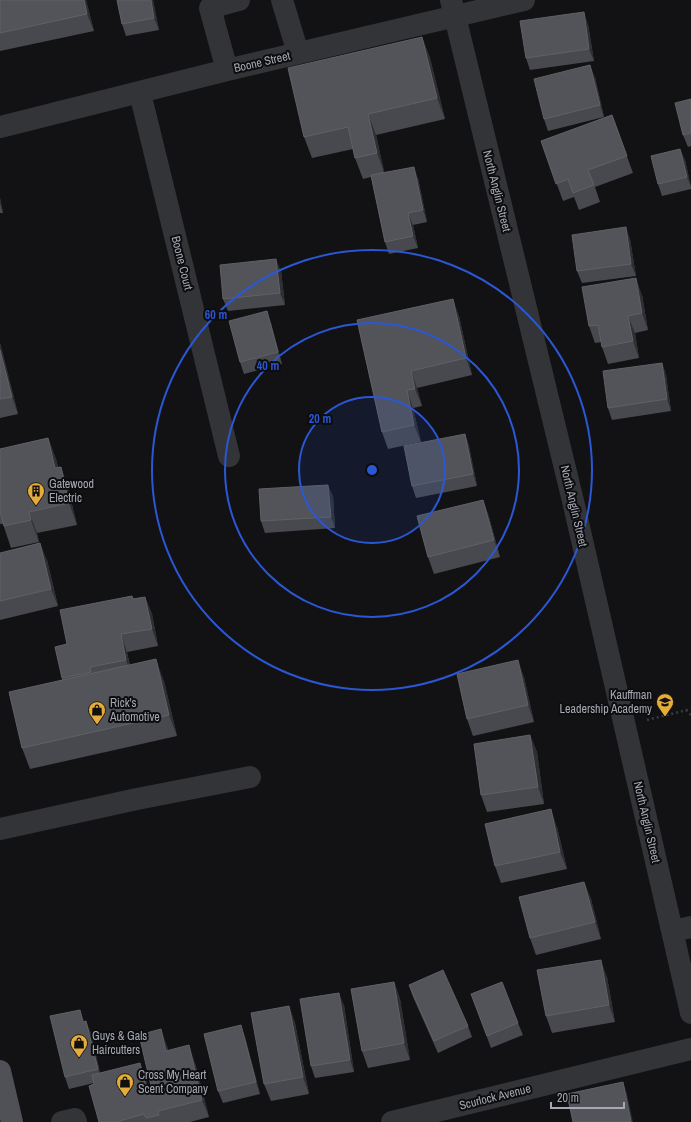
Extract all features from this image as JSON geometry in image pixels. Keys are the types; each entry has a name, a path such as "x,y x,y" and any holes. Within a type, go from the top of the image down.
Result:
{"main road":[{"path":"0,1071 8,1120"}],"street":[{"path":"227,70 210,8 239,0"},
{"path":"282,0 298,53"},
{"name":"Boone Street","path":"0,127 298,53 453,8 524,0"},
{"name":"North Anglin Street","path":"453,8 625,725 682,929 691,1014"},
{"name":"Boone Court","path":"140,93 229,456"},
{"path":"0,829 137,799 250,777"},
{"name":"Scurlock Avenue","path":"392,1122 691,1049"},
{"path":"62,1122 75,1119 76,1122"}],"path":[{"path":"625,725 691,709"},
{"path":"686,710 691,715"}],"building":[{"path":"0,0 84,0 87,14 0,33"},
{"path":"117,0 151,0 154,18 122,24"},
{"path":"584,12 589,49 526,58 520,21"},
{"path":"422,37 437,98 368,114 377,153 355,158 348,127 304,137 288,68"},
{"path":"590,65 600,105 544,119 534,79"},
{"path":"691,99 691,133 683,135 675,103"},
{"path":"612,115 627,156 588,170 594,185 573,193 568,179 556,184 541,141"},
{"path":"680,149 687,177 658,184 651,156"},
{"path":"414,167 423,210 408,213 413,236 385,242 371,175"},
{"path":"626,227 631,264 577,271 572,235"},
{"path":"276,259 280,293 223,299 220,265"},
{"path":"636,278 642,313 628,316 633,341 602,347 598,325 589,326 582,287"},
{"path":"453,299 466,358 411,371 415,389 407,390 414,425 382,432 357,320"},
{"path":"267,311 278,352 240,362 229,321"},
{"path":"0,350 12,397 0,399"},
{"path":"662,363 667,399 608,408 603,371"},
{"path":"465,434 473,474 412,486 404,446"},
{"name":"Gatewood Electric","path":"48,438 55,468 61,467 69,503 29,512 31,520 4,526 0,511 0,449"},
{"path":"328,485 331,517 261,521 259,489"},
{"path":"483,500 494,540 428,557 417,516"},
{"path":"40,543 51,589 0,601 0,553"},
{"path":"132,596 133,599 145,597 152,629 121,634 126,660 90,667 91,672 62,678 55,647 67,644 60,610"},
{"path":"156,659 169,715 22,748 9,692"},
{"path":"518,660 528,705 467,719 457,674"},
{"path":"530,735 538,787 481,795 474,744"},
{"path":"551,809 560,852 495,866 485,824"},
{"path":"584,882 595,922 530,938 519,897"},
{"path":"601,960 609,1005 546,1016 537,970"},
{"path":"443,970 468,1026 434,1041 409,985"},
{"path":"394,982 404,1043 362,1051 351,989"},
{"path":"502,982 518,1023 487,1036 471,994"},
{"path":"339,993 350,1060 311,1066 300,999"},
{"path":"289,1006 303,1077 264,1084 251,1013"},
{"name":"Guys & Gals Haircutters","path":"80,1010 83,1022 86,1021 98,1069 65,1077 50,1016"},
{"path":"241,1025 256,1082 218,1091 204,1034"},
{"path":"161,1029 166,1051 189,1045 202,1100 158,1111 159,1115 146,1118 144,1114 116,1122 99,1122 89,1086 94,1084 92,1075 140,1063 148,1095 153,1094 139,1035"},
{"path":"623,1082 631,1122 573,1122 567,1094"}],"place":[{"name":"Gatewood Electric","path":"36,506"},
{"name":"Kauffman Leadership Academy","path":"665,717"},
{"name":"Rick's Automotive","path":"97,725"},
{"name":"Guys & Gals Haircutters","path":"79,1058"},
{"name":"Cross My Heart Scent Company","path":"125,1097"}]}
